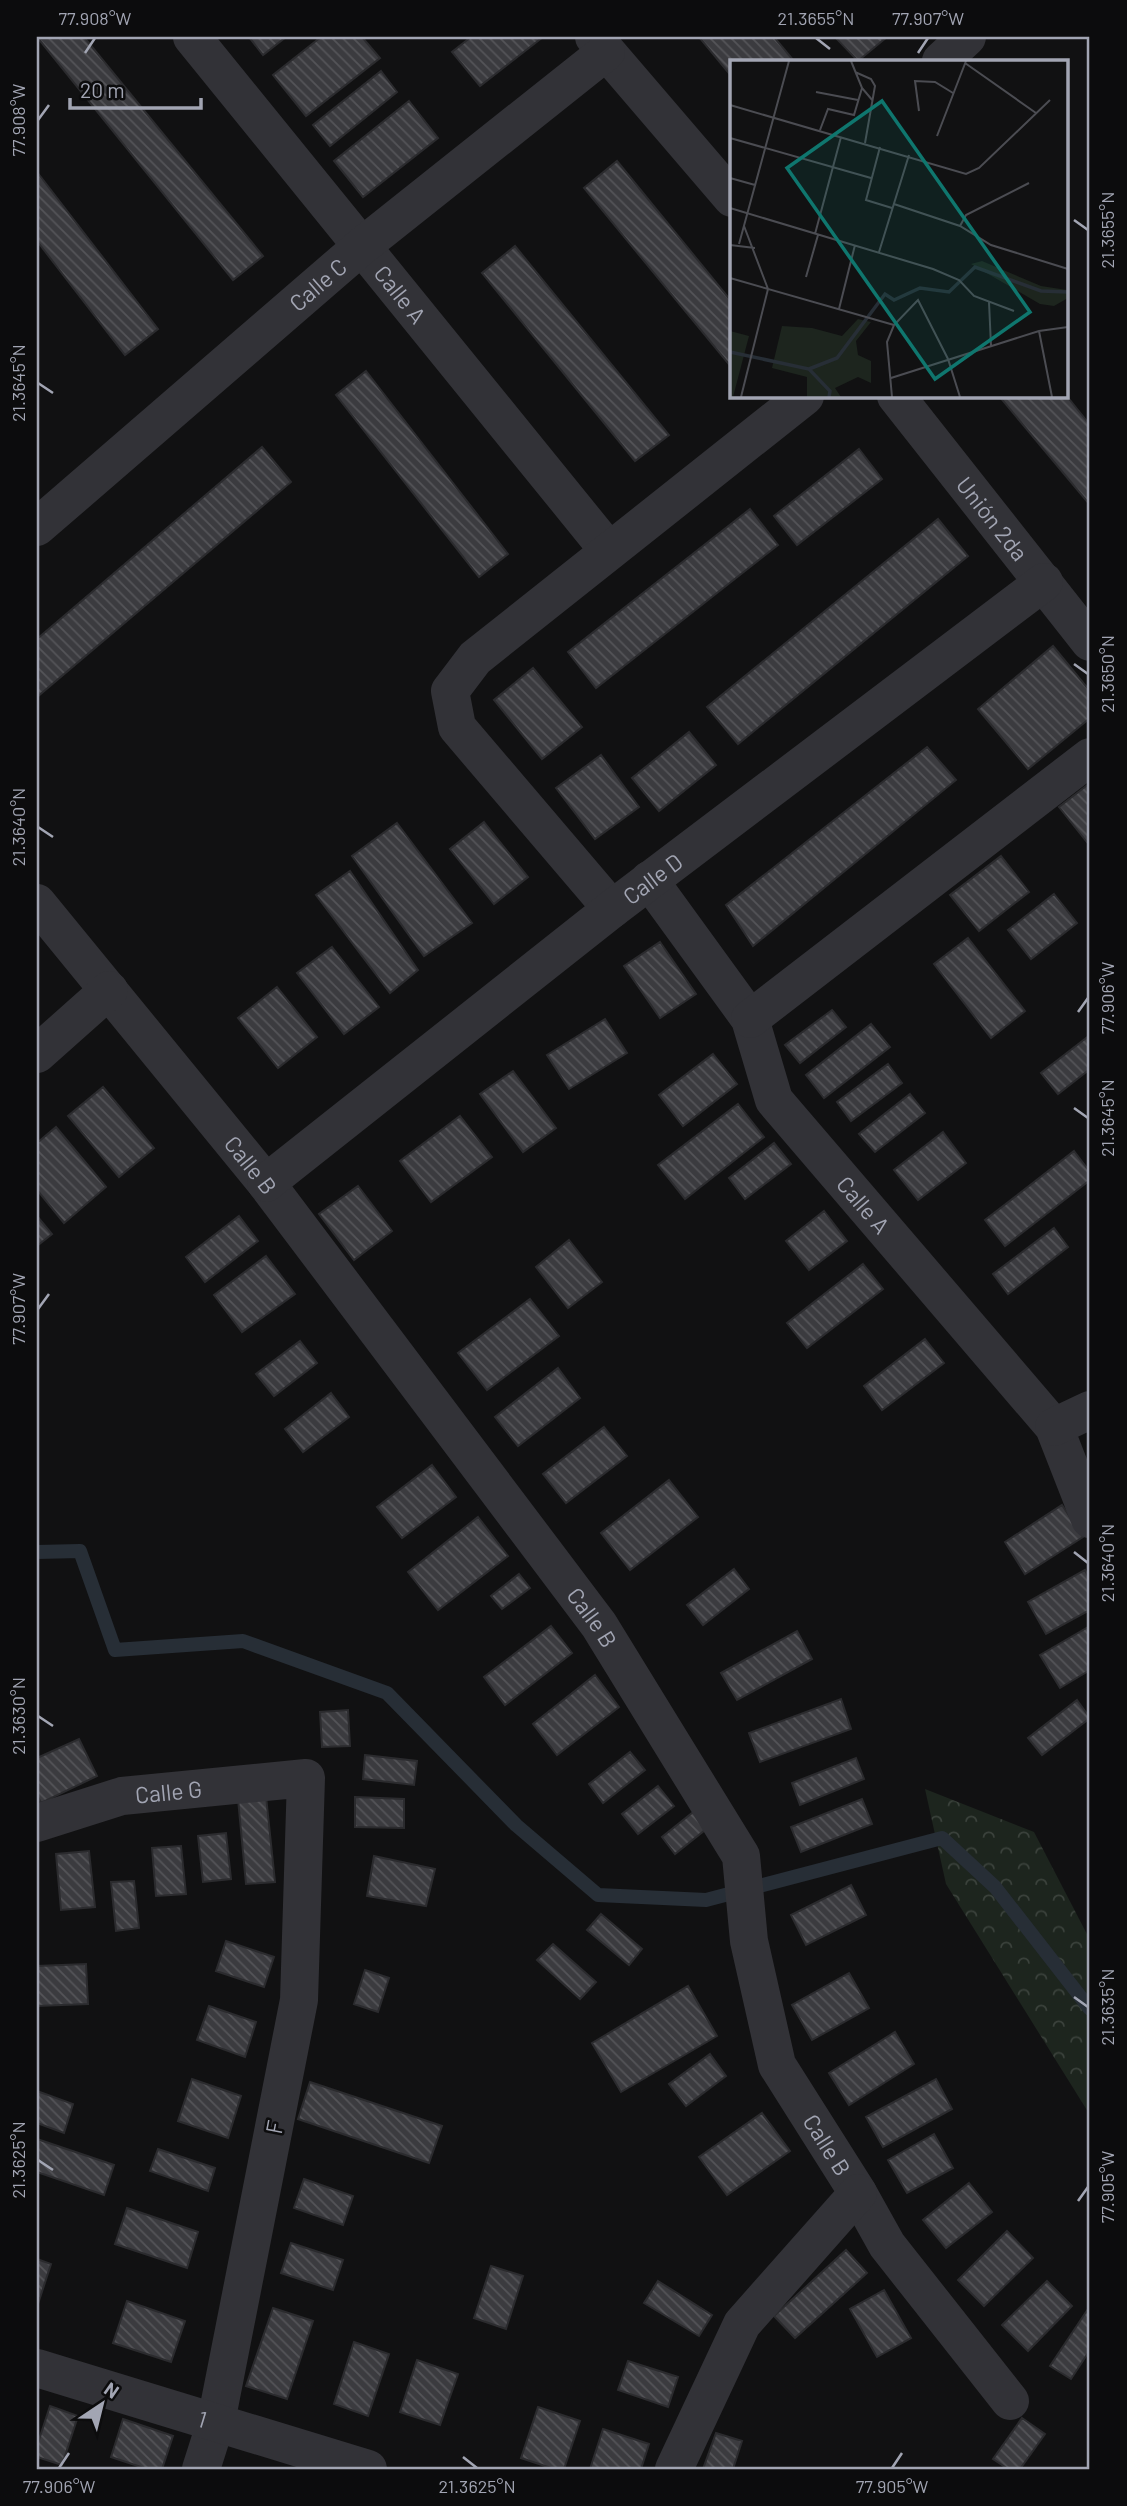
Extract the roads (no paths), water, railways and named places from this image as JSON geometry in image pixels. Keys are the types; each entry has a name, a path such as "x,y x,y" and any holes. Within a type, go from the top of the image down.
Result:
{"street":[{"name":"Calle A","path":"192,37 609,551"},
{"path":"942,60 967,37"},
{"name":"Calle C","path":"37,527 600,44"},
{"path":"600,44 730,196"},
{"path":"612,909 457,727 450,691 475,658 804,397"},
{"name":"Unión 2da","path":"897,397 1090,642"},
{"name":"Calle D","path":"266,1183 649,880 1044,582"},
{"path":"750,1019 1090,757"},
{"name":"Calle A","path":"649,880 750,1019 774,1100 1054,1427 1090,1519"},
{"name":"Calle B","path":"37,902 266,1183 599,1625 741,1856 749,1941 777,2065 858,2193 887,2245 1010,2401"},
{"path":"37,1055 109,990"},
{"path":"1054,1427 1090,1410"},
{"name":"Calle G","path":"37,1824 122,1796 306,1778"},
{"name":"F","path":"201,2469 216,2422 299,2000 306,1778"},
{"path":"674,2469 742,2324 858,2193"},
{"name":"1","path":"37,2368 368,2469"}],"waterway":[{"path":"37,1552 80,1551 115,1650 243,1641 387,1693 516,1825 598,1895 706,1900 942,1838 995,1887 1090,2009"}]}
